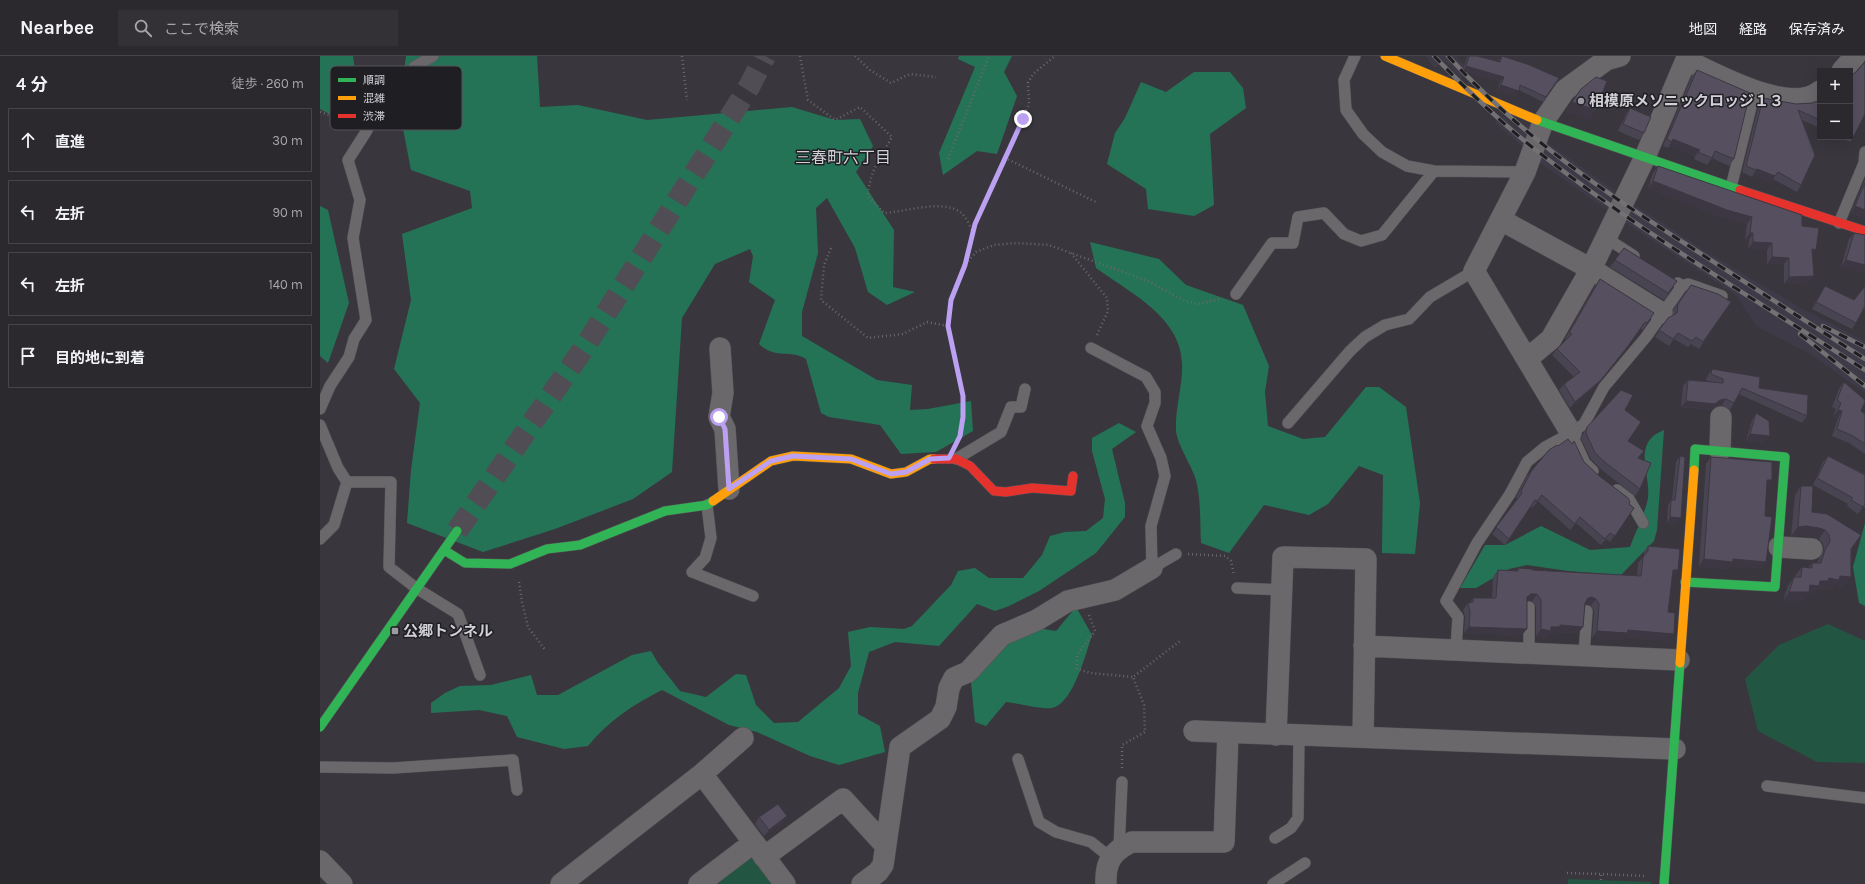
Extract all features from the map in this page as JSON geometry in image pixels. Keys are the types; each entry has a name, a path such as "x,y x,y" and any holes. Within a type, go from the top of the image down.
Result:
{"street":[{"path":"1385,56 1543,122 1731,187 1865,231"},
{"path":"1845,68 1855,56"},
{"path":"1572,433 1474,271 1524,172 1543,122 1565,90 1610,57"},
{"path":"1527,359 1551,339 1591,269 1645,157 1682,58 1755,91 1792,99 1814,96 1817,94"},
{"path":"1501,220 1591,269 1662,313"},
{"path":"720,348 723,393 719,417 725,429 729,489"},
{"path":"1720,451 1721,418"},
{"path":"1663,881 1674,749 1679,660 1695,449 1785,457 1775,587 1685,582"},
{"path":"444,550 465,563 510,564 547,549 580,545 665,510 707,505 771,461 793,456 851,459 891,474 906,472 930,459 952,458 970,466 994,491 1006,492 1032,488 1071,491 1073,476"},
{"path":"320,728 416,588 458,531"},
{"path":"1779,547 1812,549"},
{"path":"1276,734 1283,557 1366,559 1362,737"},
{"path":"862,884 878,872 883,865 900,747 940,719 946,707 949,688 954,678 968,672 1002,635 1037,620 1068,601 1115,590 1152,568"},
{"path":"1364,646 1679,660"},
{"path":"1194,731 1674,749"},
{"path":"1106,884 1105,870 1115,853 1132,842 1224,842 1228,733"},
{"path":"561,884 702,774 743,738"},
{"path":"702,774 785,884"},
{"path":"699,884 843,799 885,845"},
{"path":"320,861 342,884"}],"lane":[{"path":"416,66 433,56"},
{"path":"1356,56 1344,80 1346,110 1362,134 1382,152 1407,166 1434,171 1524,172"},
{"path":"1731,187 1755,91"},
{"path":"320,409 330,386 349,357 354,339 366,320 352,238 360,200 348,160 367,130"},
{"path":"1840,223 1865,159"},
{"path":"1236,294 1272,243 1293,242 1298,217 1324,213 1344,234 1361,241 1382,235 1434,171"},
{"path":"1606,238 1644,263"},
{"path":"1288,423 1350,351 1365,337 1385,325 1409,319 1430,297 1474,271"},
{"path":"1670,278 1682,286"},
{"path":"1456,649 1458,617 1446,601 1477,543 1510,494 1527,462 1545,447 1572,433 1584,424 1604,387 1646,337 1682,286 1688,284 1722,296"},
{"path":"1091,348 1146,377 1155,392 1155,403 1147,426 1161,458 1165,476 1151,526 1152,568 1176,554"},
{"path":"952,458 1001,432 1011,407 1021,407 1025,389"},
{"path":"320,425 338,468 347,482 334,525 320,539"},
{"path":"1572,433 1585,463 1598,476"},
{"path":"347,482 391,482 389,567 416,588 458,614 480,675"},
{"path":"1611,485 1629,498 1642,523"},
{"path":"707,505 710,538 705,558 692,572 753,596"},
{"path":"1237,588 1281,590"},
{"path":"1529,607 1529,653"},
{"path":"1584,655 1587,611"},
{"path":"1275,838 1292,828 1298,818 1299,735"},
{"path":"320,767 393,768 513,760 517,790"},
{"path":"1018,760 1039,822 1056,832 1091,842 1115,853 1122,782"},
{"path":"1767,786 1865,798"},
{"path":"1273,884 1305,862"}],"path":[{"path":"682,56 687,100"},
{"path":"800,56 808,100 835,120 860,107 892,137 874,167 868,183 868,196 884,213 934,206 951,207 961,213 973,233"},
{"path":"855,56 870,70 891,83 910,74 936,77"},
{"path":"948,159 989,56"},
{"path":"952,458 960,436 963,417 963,396 948,326 951,300 965,265 975,224 1029,104 1028,83 1033,74 1055,56"},
{"path":"320,112 330,115"},
{"path":"1004,158 1098,203"},
{"path":"965,265 976,252 994,246 1017,243 1049,245 1148,281 1185,301 1200,304 1236,294"},
{"path":"831,248 824,265 821,300 868,338 903,334 927,322 948,326"},
{"path":"1071,252 1107,298 1108,311 1091,348"},
{"path":"1176,554 1225,556 1231,561 1237,588"},
{"path":"517,561 522,602 528,627 546,651"},
{"path":"1083,597 1095,631 1077,655 1077,669 1091,674 1133,677 1180,641"},
{"path":"1122,782 1122,745 1145,732 1144,706 1133,677"},
{"path":"1567,873 1601,874 1663,881"},
{"path":"1601,874 1601,880"}],"shaded area":[{"path":"1425,56 1456,56 1469,70 1461,78 1445,61 1435,68"},
{"path":"1504,117 1517,129 1528,126 1532,129 1525,149 1494,122"},
{"path":"1546,142 1614,190 1607,210 1540,163 1540,154"},
{"path":"1635,205 1710,254 1799,307 1865,341 1865,393 1810,354 1756,326 1736,295 1624,222"}],"green space":[{"path":"320,56 353,56 354,66 330,66 330,114 320,109"},
{"path":"406,56 537,56 540,107 578,105 647,120 792,107 835,120 860,119 873,146 856,172 894,230 893,287 915,292 887,305 868,292 855,248 827,198 816,208 818,253 802,312 802,336 877,380 912,385 910,410 928,409 971,401 973,431 936,452 901,454 880,425 829,417 821,413 806,359 800,356 771,352 759,344 775,300 749,282 753,256 750,249 715,264 682,318 672,472 633,499 555,529 483,552 407,523 411,470 420,403 394,369 411,300 402,234 472,208 470,191 411,170 403,130 462,130 462,66 405,66"},
{"path":"959,56 1012,56 1004,72 1017,96 997,154 977,151 943,175 939,153 975,67 958,59"},
{"path":"1194,72 1230,72 1243,88 1246,108 1210,134 1214,205 1194,216 1148,209 1146,189 1107,164 1115,133 1125,118 1141,82 1166,92"},
{"path":"320,206 328,210 349,303 328,363 320,356"},
{"path":"1090,242 1159,259 1186,285 1243,305 1269,366 1265,392 1268,426 1303,439 1325,437 1366,387 1379,387 1406,407 1420,503 1415,554 1382,553 1383,475 1359,466 1328,504 1309,515 1264,505 1229,553 1201,543 1198,488 1194,474 1181,448 1176,429 1182,371 1179,347 1173,332 1151,307 1096,268"},
{"path":"1119,423 1136,432 1112,449 1125,503 1125,517 1096,553 1039,591 1009,606 995,611 977,604 939,646 895,642 869,652 858,693 858,714 880,726 885,752 839,765 810,756 757,732 729,725 662,690 641,701 622,714 604,729 588,746 564,749 517,737 507,716 479,710 431,713 431,703 445,693 460,686 491,685 531,675 537,695 558,695 632,655 651,651 658,663 680,691 706,697 736,674 746,675 756,705 774,723 798,722 839,688 851,666 848,632 870,627 904,629 912,626 951,585 958,571 975,568 989,578 1023,578 1042,555 1050,536 1065,532 1086,531 1103,518 1105,499 1092,451 1092,438"},
{"path":"1664,430 1657,530 1654,541 1621,575 1568,571 1527,565 1509,569 1476,588 1460,588 1485,545 1505,545 1541,526 1590,550 1630,547 1643,516 1648,498 1645,451 1648,443 1654,436"},
{"path":"1865,523 1865,606 1859,603 1853,567"},
{"path":"1076,607 1092,635 1078,677 1060,704 1052,708 1048,708 1006,702 986,726 975,722 970,673 1008,638 1038,628 1056,631"},
{"path":"1828,624 1865,641 1865,763 1817,762 1758,731 1745,679 1779,645"},
{"path":"754,855 777,884 717,884"},
{"path":"1568,879 1651,882 1651,884 1568,884"}],"building":[{"path":"1469,56 1477,56 1500,62 1502,56 1527,64 1559,78 1546,97 1520,85 1519,91 1501,85 1504,77 1466,66"},
{"path":"1865,62 1865,114 1854,136 1853,74"},
{"path":"1697,70 1750,93 1734,159 1715,151 1712,158 1698,152 1700,150 1673,139 1672,142 1667,139"},
{"path":"1596,77 1607,81 1596,110 1572,102 1581,89"},
{"path":"1763,98 1796,104 1817,101 1817,119 1798,110 1815,155 1801,185 1778,172 1775,176 1746,166"},
{"path":"1630,108 1651,117 1644,133 1623,124"},
{"path":"1658,166 1802,215 1802,226 1819,228 1816,250 1812,249 1814,276 1789,277 1789,258 1772,257 1772,243 1753,242 1753,233 1750,233 1752,217 1727,210 1653,181"},
{"path":"1865,183 1865,210 1855,206"},
{"path":"1854,233 1865,235 1865,265 1846,260"},
{"path":"1624,248 1677,281 1668,293 1615,260"},
{"path":"1600,279 1654,313 1647,323 1645,322 1601,380 1575,402 1564,384 1580,372 1557,349 1572,334 1569,333"},
{"path":"1691,285 1718,294 1731,302 1703,342 1696,337 1692,341 1678,333 1673,339 1659,330 1668,318 1677,313 1678,304"},
{"path":"1825,286 1854,300 1865,286 1865,306 1856,323 1816,302"},
{"path":"1712,369 1760,377 1759,388 1808,395 1807,416 1742,388 1734,403 1726,399 1720,400 1715,404 1686,401 1688,380 1723,383 1723,379 1711,374"},
{"path":"1844,382 1865,400 1861,411 1865,414 1865,444 1853,436 1837,429 1842,411 1838,410 1841,403 1837,400"},
{"path":"1621,390 1633,395 1625,410 1641,422 1628,441 1644,451 1638,458 1651,463 1640,489 1595,453 1586,433 1587,427"},
{"path":"1756,413 1769,421 1770,436 1750,434"},
{"path":"1568,439 1572,444 1574,441 1584,462 1628,498 1630,502 1629,504 1634,508 1615,536 1610,533 1605,539 1580,517 1575,524 1542,495 1537,501 1535,500 1509,539 1496,527 1522,493 1521,491 1532,470 1549,450"},
{"path":"1680,456 1685,457 1681,518 1670,517 1671,500 1675,500"},
{"path":"1828,456 1865,475 1865,504 1863,507 1851,500 1853,498 1817,478"},
{"path":"1711,457 1772,462 1772,480 1767,480 1765,516 1772,517 1766,562 1733,559 1733,562 1704,559"},
{"path":"1801,486 1813,486 1812,512 1827,514 1861,535 1851,549 1851,577 1840,576 1839,580 1829,578 1828,581 1820,581 1819,586 1810,585 1809,592 1789,592 1794,577 1801,577 1802,567 1812,568 1812,563 1821,563 1825,550 1830,541 1829,535 1825,530 1806,526 1798,527"},
{"path":"1648,546 1680,549 1678,570 1673,570 1668,612 1675,613 1674,634 1628,630 1627,633 1597,631 1599,604 1596,599 1592,597 1588,598 1585,603 1583,627 1560,625 1560,627 1551,627 1551,631 1541,629 1541,600 1537,594 1531,594 1527,597 1527,629 1469,627 1470,611 1468,603 1473,602 1473,598 1496,598 1498,570 1518,571 1518,568 1641,576 1643,557 1648,551"},
{"path":"778,804 787,816 769,830 759,817"}],"tunnel":[{"path":"457,531 586,345 749,87 765,56"}],"railway":[{"path":"1434,56 1473,95 1527,143 1619,212 1700,266 1865,370"},
{"path":"1448,56 1475,85 1504,111 1533,136 1594,183 1659,227 1865,359"},
{"path":"1823,326 1865,347"},
{"path":"1800,334 1865,386"}],"traffic: fast":[{"path":"1537,120 1740,190"},
{"path":"1685,582 1775,587 1785,457 1695,449 1694,470"},
{"path":"444,550 465,563 510,564 547,549 580,545 665,511 707,505 713,501"},
{"path":"320,727 457,531"},
{"path":"1664,884 1680,663"}],"traffic: slow":[{"path":"1385,56 1537,120"},
{"path":"713,501 771,461 793,456 851,459 891,474 906,472 930,459 934,459"},
{"path":"1680,663 1694,470"}],"traffic: jam":[{"path":"1740,190 1865,231"},
{"path":"934,459 956,459 970,466 994,491 1006,492 1032,488 1071,491 1073,476"}],"place":[{"name":"相模原メソニックロッジ１３","path":"1581,101"},
{"name":"公郷トンネル","path":"395,631"}],"district":[{"name":"三春町六丁目","path":"843,157"}],"route":[{"path":"719,417 725,429 729,489 771,461 793,456 851,459 891,474 906,472 930,459 949,458 960,436 963,417 963,396 948,326 951,300 965,265 975,224 1023,119"}]}
